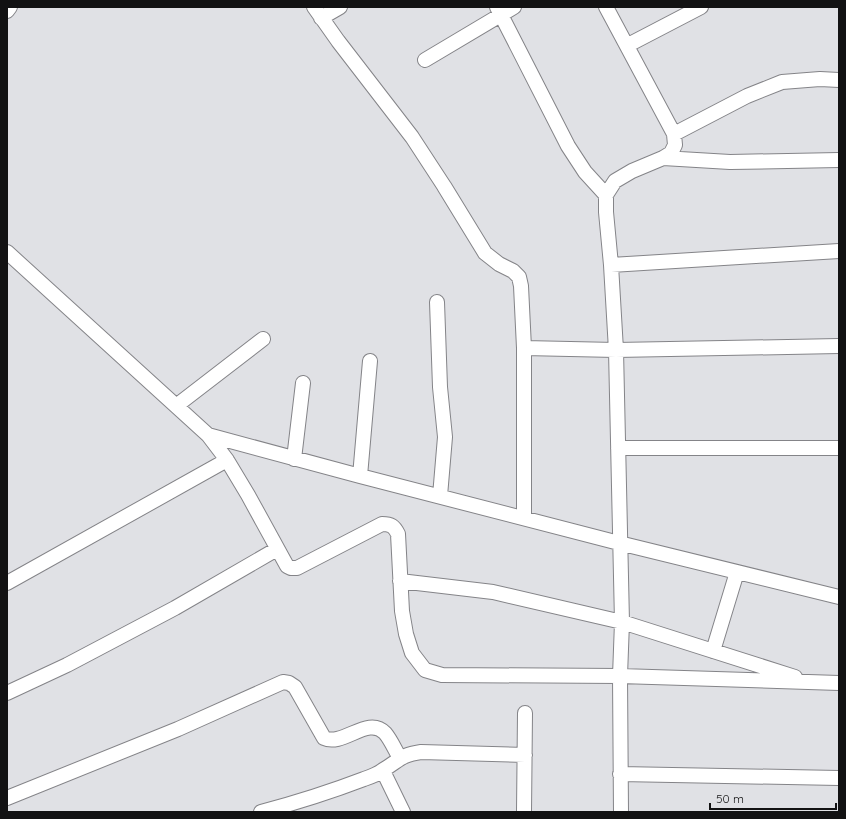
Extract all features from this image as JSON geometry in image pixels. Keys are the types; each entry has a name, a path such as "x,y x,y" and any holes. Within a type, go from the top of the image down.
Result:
{"street":[{"path":"7,11 10,7"},
{"path":"340,7 318,13 412,138 444,186 484,253 499,264 513,271 519,277 521,286 524,348 524,517"},
{"path":"424,60 499,11 514,7"},
{"path":"606,7 628,45 674,134 675,145 671,153 663,158 632,171 615,181 606,195 616,350 619,543 622,622 620,676 621,812"},
{"path":"628,45 701,7"},
{"path":"499,11 568,146 585,172 606,195"},
{"path":"674,134 746,96 782,82 820,79 839,80"},
{"path":"663,158 730,162 839,160"},
{"path":"611,265 839,251"},
{"path":"7,252 208,435 227,460 287,566 297,568 382,524 389,524 395,527 398,534 402,610 406,634 412,653 425,670 442,675 620,676 839,683"},
{"path":"437,302 440,387 445,437 440,496"},
{"path":"176,406 263,339"},
{"path":"524,348 616,350 839,346"},
{"path":"360,476 370,360"},
{"path":"294,458 303,383"},
{"path":"208,435 619,543 839,597"},
{"path":"618,448 839,448"},
{"path":"7,583 227,460"},
{"path":"7,693 68,665 175,608 277,549"},
{"path":"713,651 737,572"},
{"path":"400,581 493,592 622,622 812,682"},
{"path":"7,798 178,729 283,682 289,683 295,687 324,738 336,740 366,728 376,728 385,733 400,758"},
{"path":"524,812 525,713"},
{"path":"261,812 293,808 383,771 400,758 409,754 421,752 525,755"},
{"path":"383,771 403,812"},
{"path":"620,774 839,778"}]}
